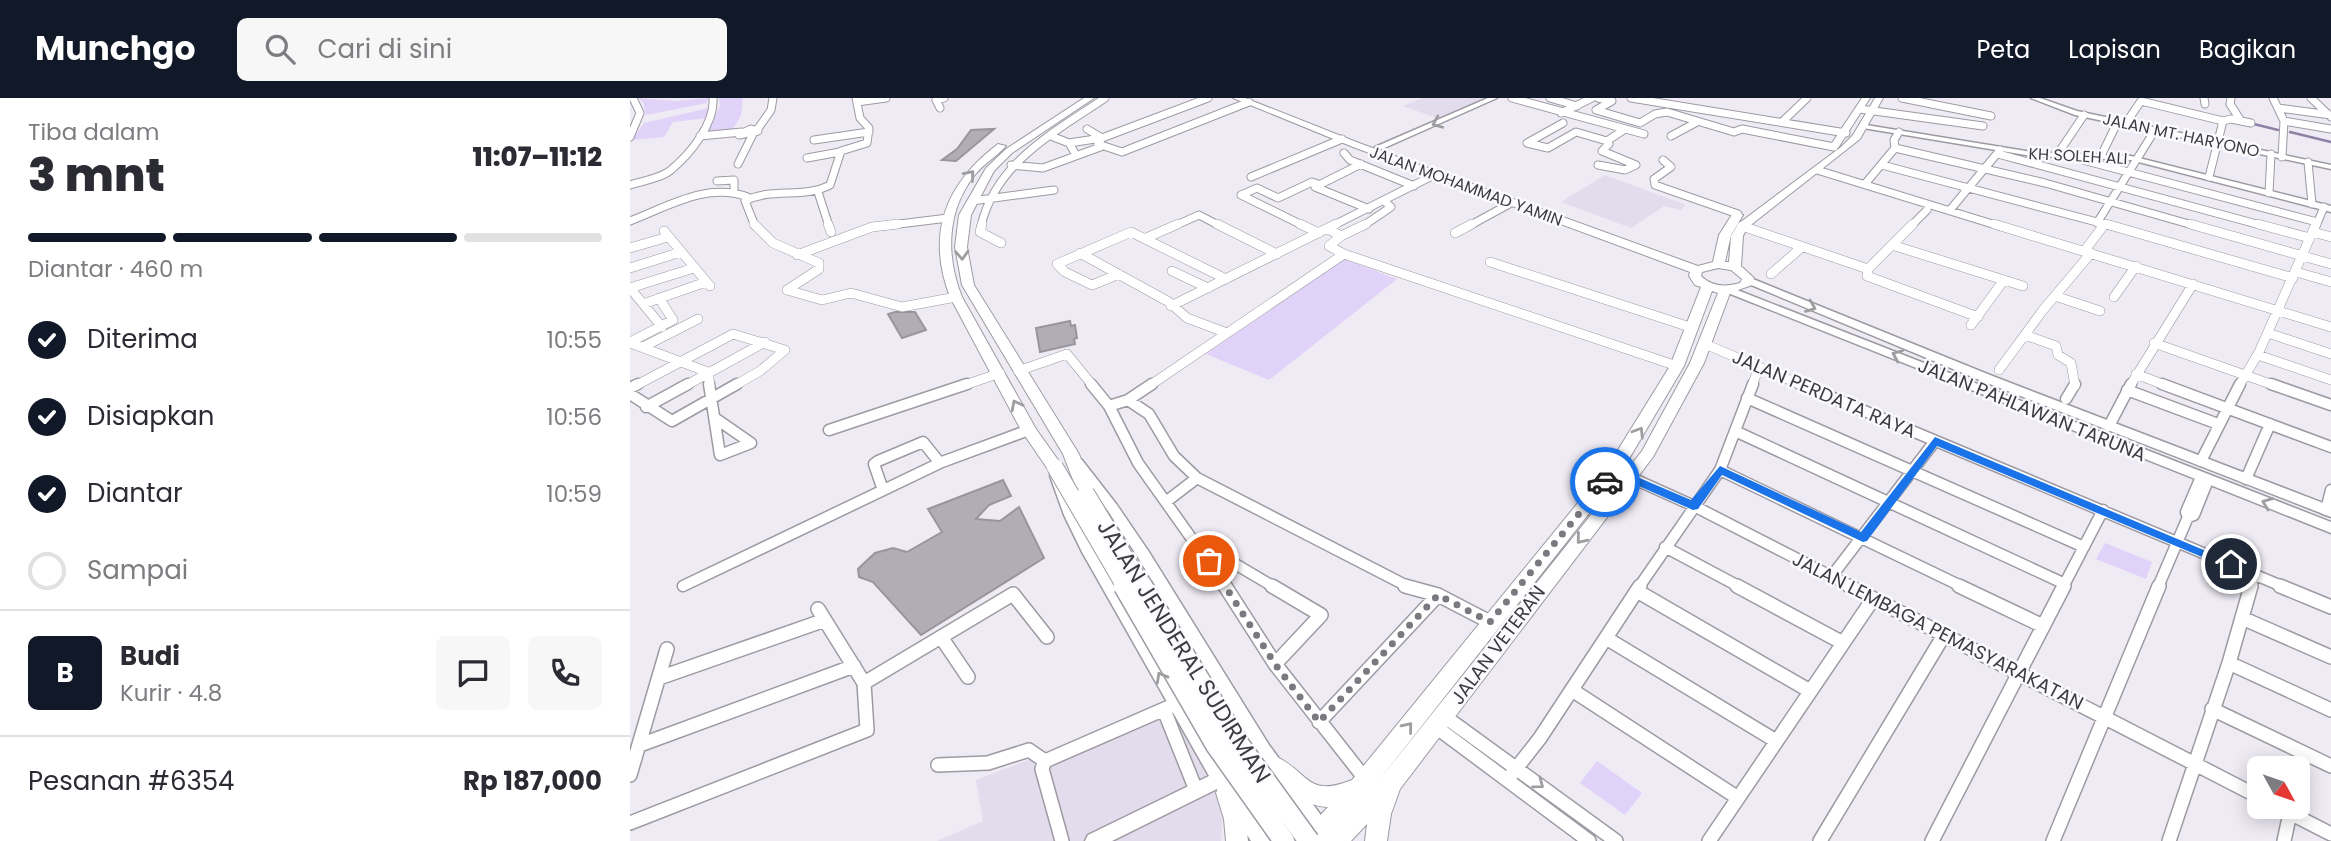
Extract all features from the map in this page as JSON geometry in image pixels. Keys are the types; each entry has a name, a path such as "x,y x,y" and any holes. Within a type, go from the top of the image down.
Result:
{"main road":[{"name":"JALAN JENDERAL SUDIRMAN","path":"1077,98 995,150 962,184 948,218 943,256 949,284 1000,373 1028,430 1063,461 1086,493 1238,743 1322,839"},
{"name":"JALAN JENDERAL SUDIRMAN","path":"1090,98 998,160 972,201 962,227 963,270 968,285 1018,370 1063,461 1216,745 1284,841"},
{"name":"JALAN MOHAMMAD YAMIN","path":"1237,98 1251,100 1700,268"},
{"path":"1735,267 1737,236 1742,226 1774,194 1834,147 1846,133 1866,98"},
{"path":"1718,264 1725,234 1738,214 1817,170 1857,137 1879,98"},
{"name":"JALAN MOHAMMAD YAMIN","path":"1251,100 1342,139 1511,203 1700,268"},
{"path":"1718,264 1735,267 1748,280 1741,288 1721,290 1699,282 1695,276 1700,268 1718,264"},
{"name":"JALAN PAHLAWAN TARUNA","path":"1748,280 2328,511"},
{"name":"JALAN VETERAN","path":"1322,839 1396,778 1536,595 1622,474 1677,366 1693,328 1721,290"},
{"name":"JALAN VETERAN","path":"1322,839 1363,783 1518,588 1661,433 1705,344 1721,290"},
{"name":"JALAN PAHLAWAN TARUNA","path":"1721,290 2331,528"},
{"path":"1518,588 1536,595"},
{"path":"1269,759 1306,792 1318,797 1342,795 1363,783"},
{"path":"1376,841 1380,814 1396,778"},
{"path":"1223,786 1235,818 1237,841"}],"street":[{"path":"630,137 640,113 633,98"},
{"path":"630,184 671,171 714,112 713,98"},
{"path":"738,164 755,132 771,110 773,98"},
{"path":"807,158 867,144 869,132 860,118 857,100 886,98"},
{"path":"940,108 936,100 944,98"},
{"path":"1001,243 982,234 981,225 991,198 1014,163 1105,98"},
{"path":"998,160 1040,169 1208,98"},
{"path":"1379,148 1494,98"},
{"path":"1512,98 1644,134"},
{"path":"1550,98 1577,106"},
{"path":"1561,113 1589,98"},
{"path":"1598,98 1612,101 1596,110 1640,123 1665,112 1734,132 1742,129 1834,147"},
{"path":"1631,98 1665,100 1846,133"},
{"path":"1782,122 1807,98"},
{"path":"1902,98 1991,116"},
{"name":"JALAN MT. HARYONO","path":"2034,98 2084,115 2331,167"},
{"path":"2231,98 2230,104 2241,121"},
{"path":"2273,98 2284,121 2282,157"},
{"path":"2311,98 2330,116"},
{"path":"1704,108 1712,99"},
{"path":"1087,129 1122,152 1251,100"},
{"path":"2101,156 2122,122 2141,101 2223,121 2251,123"},
{"path":"2278,108 2330,116"},
{"path":"1860,109 1983,126"},
{"path":"1069,112 1084,113"},
{"path":"2084,115 2060,155 2131,173 2331,236"},
{"path":"1671,136 1684,126 1697,121"},
{"path":"2209,177 2215,143 2223,121"},
{"path":"2284,121 2331,129"},
{"path":"1563,123 1527,143 1548,148 1586,126"},
{"name":"KH SOLEH ALI","path":"1863,126 1999,152 2140,160 2327,208"},
{"path":"1576,132 1607,141 1625,129"},
{"path":"1999,370 2088,251 2109,201 2140,160 2155,130"},
{"path":"698,137 755,132"},
{"path":"814,140 869,132"},
{"path":"1865,184 1895,148 1894,140 1899,132"},
{"path":"1051,136 1069,143 1103,142"},
{"path":"1251,177 1342,139"},
{"path":"1598,165 1625,170 1636,165 1602,152 1609,144 1607,141"},
{"path":"1069,143 1076,155"},
{"path":"1895,148 1987,168 2331,264"},
{"path":"630,221 680,200 734,190 750,198 818,192 833,181 840,152"},
{"path":"1950,210 1999,152 2121,187 2313,231"},
{"path":"1345,153 1348,159 1414,186"},
{"path":"2269,193 2271,154"},
{"path":"1663,160 1671,167 1654,179 1655,185 1738,214"},
{"path":"2308,162 2312,204"},
{"path":"1341,236 1241,195 1257,188 1279,198 1312,182 1318,184 1361,164"},
{"path":"1882,165 2294,275 2331,282"},
{"path":"1817,170 2331,327"},
{"path":"1171,306 1436,174"},
{"path":"717,181 734,180 734,190"},
{"path":"1318,184 1315,187 1368,209"},
{"path":"972,201 1054,190"},
{"path":"818,192 831,232"},
{"path":"750,198 745,204 757,230 768,243 819,263 820,269 795,282 787,290 822,300 851,293 902,307 956,297"},
{"path":"1384,201 1391,207 1329,246 1677,366"},
{"path":"1455,233 1511,203"},
{"path":"2201,461 2226,408 2258,355 2313,231 2327,208"},
{"path":"1927,211 1866,273 1872,278 1978,317"},
{"path":"1146,238 1199,215 1277,254"},
{"path":"797,255 872,227 948,218"},
{"path":"962,227 981,225"},
{"path":"1742,226 1868,269"},
{"path":"1119,274 1092,285 1065,272 1057,264 1131,232 1226,279"},
{"path":"630,248 666,234 708,284 643,304"},
{"path":"1892,245 2023,286"},
{"path":"1771,274 1802,247"},
{"path":"630,268 681,252"},
{"path":"1080,253 1190,319 1227,333"},
{"path":"1109,406 1128,400 1344,253"},
{"path":"1490,262 1693,328"},
{"path":"2114,297 2136,266"},
{"path":"662,327 630,288 694,268"},
{"path":"1172,271 1208,288"},
{"path":"1971,325 2004,280"},
{"path":"2109,426 2136,374 2193,284"},
{"path":"2055,296 2100,310"},
{"path":"634,346 673,320 659,299"},
{"path":"634,346 698,319"},
{"path":"2268,333 2331,354"},
{"path":"630,388 733,334 784,347 783,353 760,371 672,421 646,407 630,394"},
{"path":"2025,335 2056,346 2058,355 2071,363 2076,386 2066,399"},
{"path":"646,407 765,342"},
{"name":"JALAN PERDATA RAYA","path":"1705,344 2331,607"},
{"path":"2154,344 2331,405"},
{"path":"634,346 709,372"},
{"path":"1018,370 1067,354 1109,406 1138,463 1196,541 1275,664 1363,783"},
{"path":"2258,355 2331,380"},
{"path":"1513,774 1572,690 1665,547 1720,470 1759,367"},
{"path":"709,372 715,418"},
{"path":"829,430 1000,373"},
{"path":"2136,374 2331,447"},
{"path":"2127,390 2218,424"},
{"path":"1747,398 2084,547"},
{"path":"1128,400 1149,414 1174,456 1197,478 1408,587 1438,595 1490,622"},
{"path":"2246,479 2270,424"},
{"path":"683,586 940,463 1028,430"},
{"path":"1735,431 2065,584"},
{"path":"1831,577 1935,441"},
{"path":"883,491 874,464 878,461 923,442 940,463"},
{"name":"JALAN JENDERAL SUDIRMAN","path":"1063,461 1064,503 1170,707 1261,841"},
{"name":"JALAN JENDERAL SUDIRMAN","path":"1063,461 1111,508 1322,839"},
{"path":"1720,470 2043,626"},
{"name":"JALAN LEMBAGA PEMASYARAKATAN","path":"1622,474 1693,506 2247,791"},
{"path":"1167,501 1197,478"},
{"path":"2053,841 2177,541 2188,517 2193,515 2204,479"},
{"path":"2328,511 2331,490"},
{"path":"1931,841 2103,510"},
{"path":"1196,541 1321,615 1275,664"},
{"path":"1665,547 1843,643"},
{"path":"2169,841 2229,663 2254,574"},
{"path":"1637,591 1810,691"},
{"path":"864,683 1013,594 1046,637"},
{"path":"1319,722 1438,595"},
{"path":"1709,841 1873,599"},
{"path":"630,822 864,733 869,727 864,683 821,614 660,678"},
{"path":"2242,618 2331,657"},
{"path":"1820,841 1944,635"},
{"path":"940,637 968,677"},
{"path":"1606,638 1776,741"},
{"path":"630,775 667,649"},
{"path":"2229,663 2331,710"},
{"path":"640,745 854,666"},
{"path":"1572,690 1738,798"},
{"path":"1062,841 1042,769 1045,761 1170,707 1196,790"},
{"path":"2213,709 2331,766"},
{"path":"1440,722 1513,774 1616,841"},
{"path":"938,765 988,763 1028,750 1040,754 1045,761"},
{"path":"1094,841 1196,790 1223,786 1269,759"},
{"path":"1513,774 1590,841"},
{"path":"2284,819 2284,841"},
{"path":"2302,819 2331,834"}],"shaded area":[{"path":"638,98 676,101 708,98 707,103 646,115 643,102"},
{"path":"719,98 743,98 741,115 733,129 707,133 720,106"},
{"path":"1422,98 1490,98 1442,120 1403,106"},
{"path":"709,108 707,118 673,122 664,137 632,140 644,123"},
{"path":"1605,175 1686,205 1681,210 1664,206 1631,228 1561,202"},
{"path":"1344,259 1397,279 1269,380 1206,354"},
{"path":"2105,543 2152,562 2146,579 2096,559"},
{"path":"1172,705 1223,810 1221,841 937,841 983,821 976,780"},
{"path":"1597,761 1642,793 1625,815 1580,783"}],"building":[{"path":"994,129 956,161 942,160 957,149 971,130"},
{"path":"915,312 926,330 902,338 888,314"},
{"path":"1070,321 1071,326 1075,325 1075,344 1040,352 1036,328"},
{"path":"1003,480 1011,496 989,505 976,519 1000,521 1019,507 1044,558 921,635 873,582 859,577 858,569 875,553 893,548 907,552 942,532 928,509"}],"waterway":[{"path":"2250,123 2278,130"},
{"path":"2290,132 2331,142"}],"way so far":[{"path":"1209,561 1275,664 1319,722 1438,595 1490,622 1605,482"}],"route":[{"path":"1605,482 1614,470 1693,506 1720,470 1863,538 1935,441 2231,564"}]}
